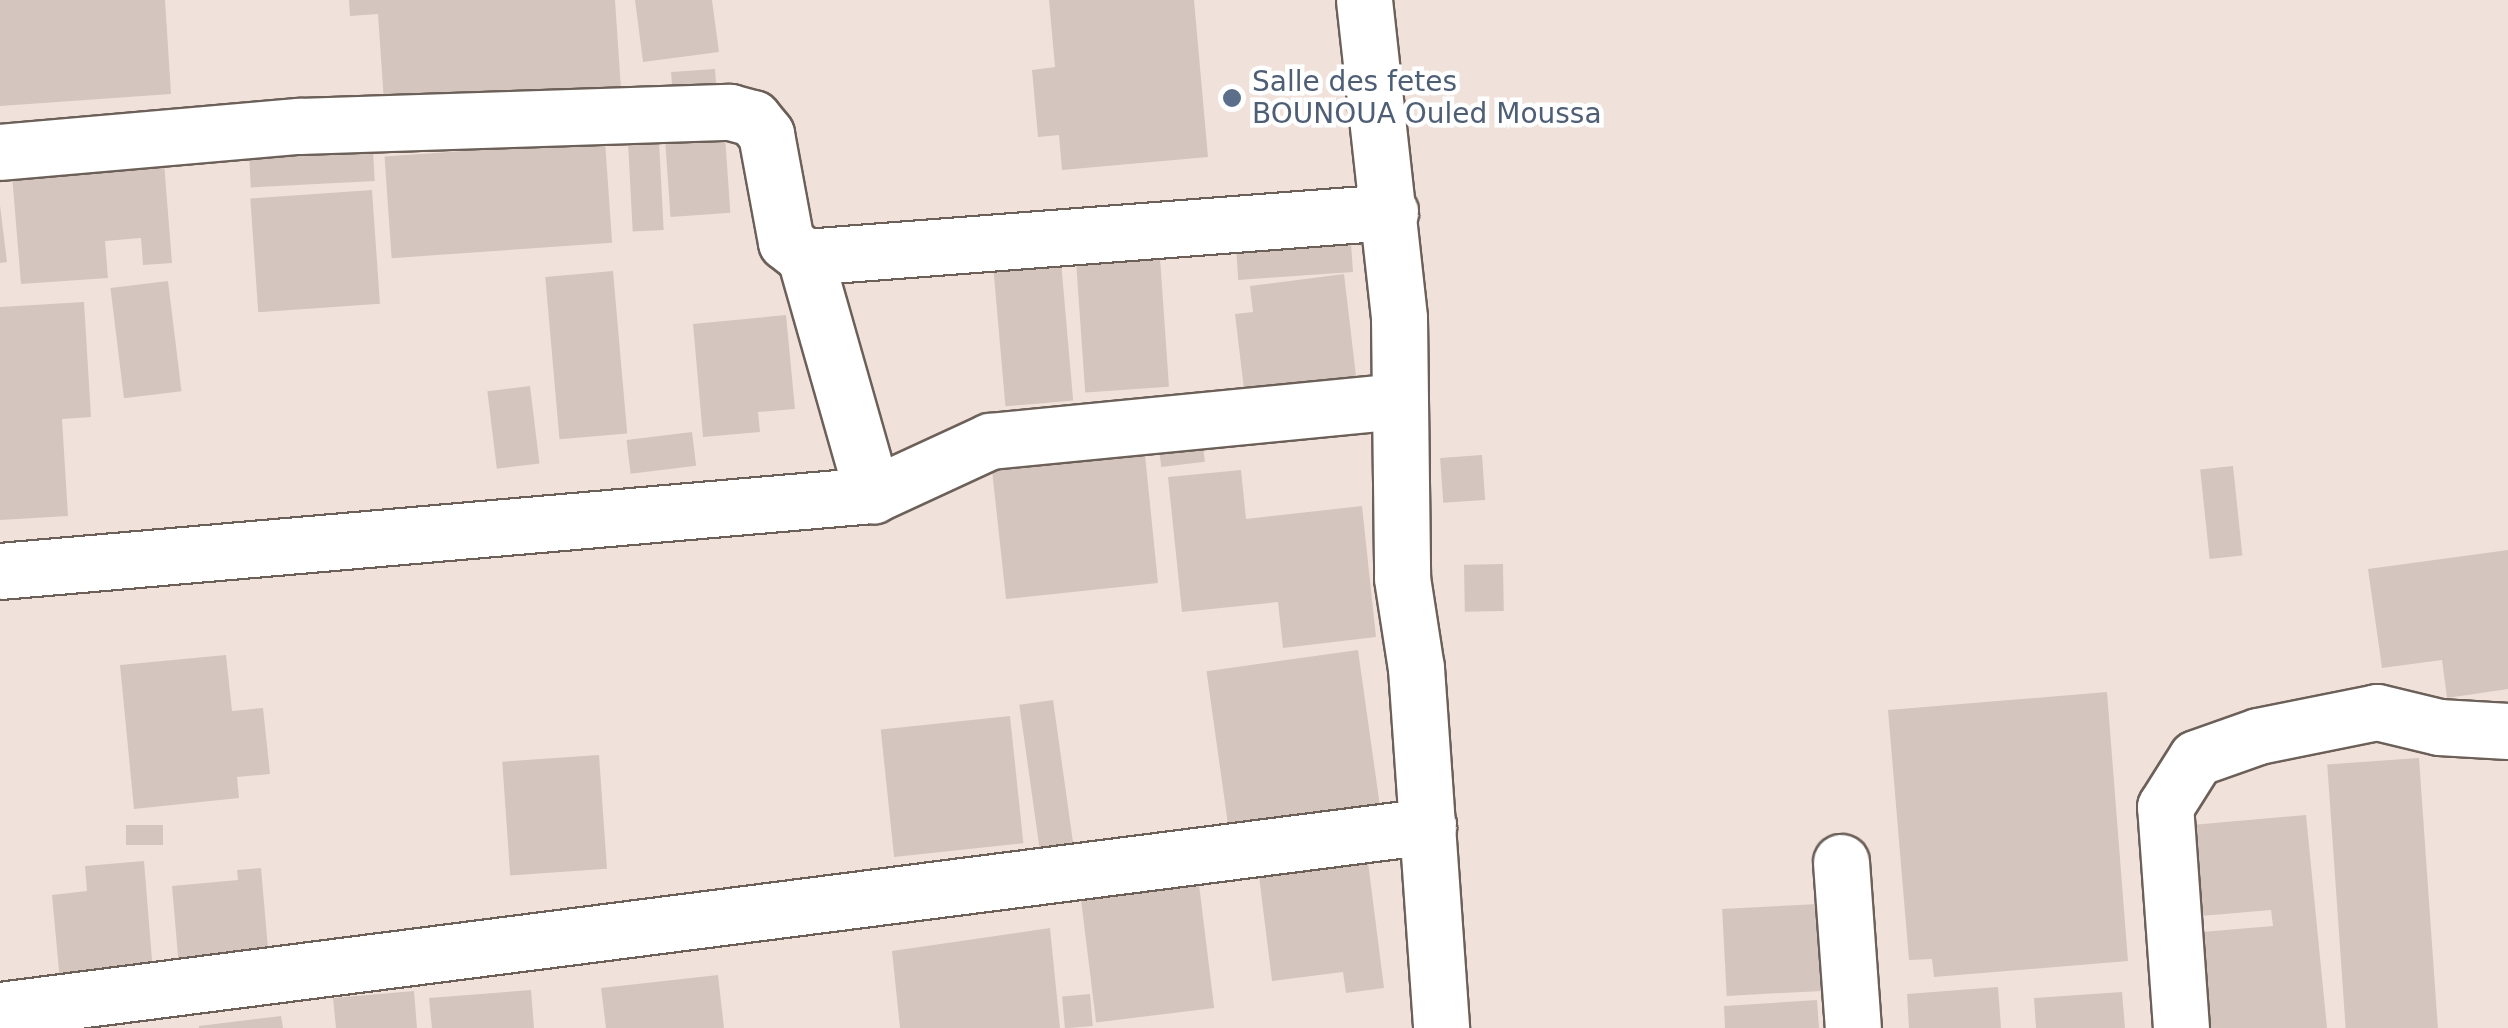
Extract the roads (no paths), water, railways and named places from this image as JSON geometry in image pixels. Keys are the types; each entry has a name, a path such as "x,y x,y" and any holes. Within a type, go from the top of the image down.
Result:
{"street":[{"path":"1364,0 1390,212 1402,578 1428,826 1441,1028"},
{"path":"0,152 299,126 730,112 753,118 766,134 786,242 805,258 873,495"},
{"path":"805,258 1390,212"},
{"path":"0,571 873,495 990,441 1398,401"},
{"path":"2181,1028 2165,808 2196,758 2258,736 2376,712 2439,728 2508,731"},
{"path":"0,1010 1428,826"},
{"path":"1841,862 1853,1028"}],"place":[{"name":"Salle des fetes BOUNOUA Ouled Moussa","path":"1232,98"}]}
